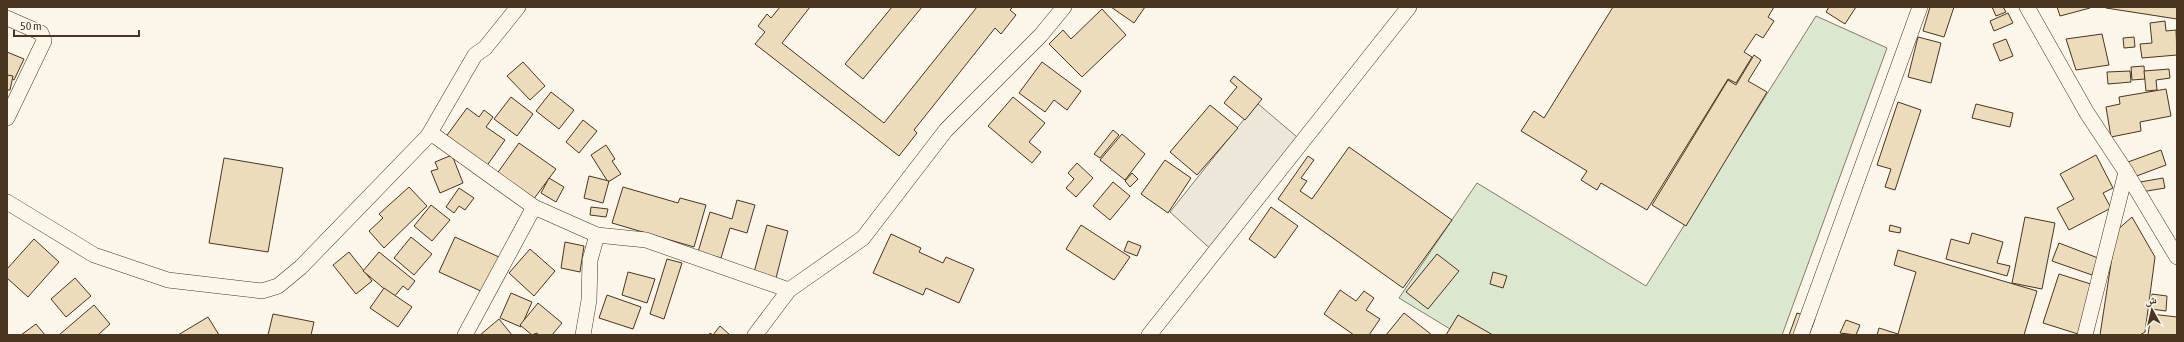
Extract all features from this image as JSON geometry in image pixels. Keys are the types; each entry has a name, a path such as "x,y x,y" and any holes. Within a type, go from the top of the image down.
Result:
{"street":[{"path":"7,202 94,255 168,280 262,291 278,286 301,267 428,136 475,55 485,48 518,7"},
{"path":"755,335 789,290 863,238 946,130 1041,35 1064,7"},
{"path":"1149,335 1409,7"},
{"path":"1801,335 1920,7"},
{"path":"2027,7 2087,113 2126,172 2177,258"},
{"path":"7,18 42,33 44,41 7,118"},
{"path":"428,136 435,136 534,207 597,235 646,240 789,290"},
{"path":"2085,335 2126,172"},
{"path":"465,335 534,207"},
{"path":"583,335 589,300 590,260 597,235"}],"green space":[{"path":"1816,16 1887,48 1782,335 1460,335 1399,298 1477,183 1646,286"}],"shaded area":[{"path":"1257,103 1303,142 1215,253 1170,212"}],"building":[{"path":"780,7 810,7 782,43 884,123 977,7 1013,7 1010,10 1016,15 1001,34 995,28 914,130 917,133 899,156 755,44 765,32 758,26 767,14 771,18"},
{"path":"892,7 922,7 863,79 845,64"},
{"path":"1111,7 1145,7 1134,23"},
{"path":"1613,7 1774,7 1768,17 1774,21 1763,38 1756,34 1744,52 1752,57 1736,83 1728,79 1647,210 1601,183 1597,190 1581,180 1587,171 1521,131 1534,111 1544,118"},
{"path":"1829,7 1856,7 1845,24 1826,12"},
{"path":"1930,7 1954,7 1944,37 1923,31"},
{"path":"1992,7 2003,7 2006,12 1996,16"},
{"path":"2057,7 2090,7 2090,8 2060,16"},
{"path":"2177,7 2177,19 2106,8"},
{"path":"1102,9 1126,35 1082,77 1049,44 1063,30 1071,39"},
{"path":"2008,13 2013,23 1994,31 1990,21"},
{"path":"2165,21 2166,31 2176,30 2177,55 2142,58 2140,44 2152,43 2150,23"},
{"path":"2102,34 2109,65 2076,70 2066,39"},
{"path":"1918,37 1941,43 1931,83 1908,77"},
{"path":"2134,37 2135,47 2124,48 2123,38"},
{"path":"2006,39 2013,56 2000,61 1993,44"},
{"path":"7,52 24,59 14,80 7,77"},
{"path":"1754,55 1761,60 1748,81 1767,92 1686,226 1652,205 1728,80 1736,85"},
{"path":"523,62 545,86 530,100 507,76"},
{"path":"1042,62 1081,91 1067,110 1054,100 1045,112 1019,93"},
{"path":"2144,66 2145,79 2132,80 2131,67"},
{"path":"2169,69 2170,78 2156,80 2157,90 2146,91 2144,71"},
{"path":"2130,71 2131,82 2108,84 2107,72"},
{"path":"7,75 13,76 10,90 7,90"},
{"path":"1234,76 1262,99 1245,120 1224,103 1237,87 1230,81"},
{"path":"2166,89 2171,116 2140,122 2141,131 2111,137 2106,107 2120,104 2119,97"},
{"path":"551,92 574,110 559,129 536,111"},
{"path":"511,97 533,114 517,136 494,119"},
{"path":"1013,97 1045,123 1029,142 1041,152 1032,163 988,126"},
{"path":"1898,102 1921,110 1895,190 1885,187 1891,169 1877,165"},
{"path":"1976,104 2013,113 2010,127 1972,118"},
{"path":"1210,105 1238,128 1197,175 1170,152"},
{"path":"467,108 479,117 484,110 493,117 486,127 505,140 486,167 445,138"},
{"path":"583,120 597,131 579,153 566,142"},
{"path":"1113,130 1119,135 1100,158 1094,154"},
{"path":"1122,134 1145,154 1125,180 1100,160"},
{"path":"519,143 556,169 533,200 496,175"},
{"path":"606,145 615,159 612,161 621,174 608,182 591,155"},
{"path":"1349,147 1452,220 1403,288 1278,199 1308,156 1314,160 1301,178 1307,181 1300,191 1312,199"},
{"path":"2161,150 2166,165 2134,177 2128,162"},
{"path":"452,155 463,183 440,193 431,171 438,169 435,162"},
{"path":"2096,155 2113,188 2103,193 2111,208 2069,230 2057,208 2074,199 2060,174"},
{"path":"224,158 283,168 268,252 209,243"},
{"path":"1165,160 1191,178 1168,213 1141,194"},
{"path":"1077,163 1093,178 1076,197 1066,188 1074,179 1068,173"},
{"path":"1132,173 1138,179 1130,187 1125,181"},
{"path":"589,176 609,181 603,203 584,198"},
{"path":"549,178 564,187 556,202 541,193"},
{"path":"2163,178 2165,188 2141,192 2140,182"},
{"path":"1113,182 1130,196 1110,220 1093,206"},
{"path":"409,187 427,206 384,248 369,231 383,218 379,214"},
{"path":"623,187 678,203 680,198 706,205 694,247 612,223"},
{"path":"459,188 474,198 465,210 459,206 454,213 446,207"},
{"path":"737,200 755,205 747,233 730,228 721,258 698,252 710,212 732,219"},
{"path":"431,205 450,220 432,241 414,226"},
{"path":"591,207 608,209 606,217 590,215"},
{"path":"1271,207 1298,226 1275,258 1249,239"},
{"path":"2025,217 2055,223 2042,289 2012,283"},
{"path":"2132,217 2155,257 2145,332 2140,335 2100,335 2116,231"},
{"path":"767,225 788,231 775,282 753,276"},
{"path":"1081,225 1130,257 1114,280 1066,249"},
{"path":"1890,225 1901,228 1900,233 1889,231"},
{"path":"1972,233 2003,242 1997,263 2010,266 2007,276 1946,259 1951,239 1969,244"},
{"path":"891,234 921,248 919,252 943,263 946,257 974,269 959,303 926,288 923,295 873,273"},
{"path":"411,237 432,254 414,275 394,258"},
{"path":"455,237 499,257 483,292 439,272"},
{"path":"34,239 59,262 28,297 7,278 7,269"},
{"path":"1128,241 1141,246 1137,256 1124,251"},
{"path":"565,242 584,246 580,272 561,268"},
{"path":"2059,243 2098,258 2092,275 2052,261"},
{"path":"530,249 555,271 534,296 509,273"},
{"path":"1898,250 2037,291 2024,335 1877,335 1879,328 1898,334 1916,272 1894,265"},
{"path":"349,252 372,281 356,294 333,265"},
{"path":"379,252 415,281 408,290 403,286 394,297 363,271"},
{"path":"1437,254 1459,271 1428,309 1406,292"},
{"path":"667,259 682,263 664,319 650,314"},
{"path":"628,272 655,279 647,303 622,295"},
{"path":"1493,272 1507,276 1503,288 1490,284"},
{"path":"2059,274 2094,285 2078,334 2043,323"},
{"path":"75,278 91,296 66,317 51,299"},
{"path":"384,288 412,307 398,327 370,308"},
{"path":"1340,290 1356,301 1364,291 1374,298 1366,310 1380,319 1369,335 1354,335 1324,314"},
{"path":"511,293 532,302 521,327 500,318"},
{"path":"2152,294 2167,296 2166,311 2151,309"},
{"path":"607,295 641,307 633,329 599,318"},
{"path":"538,303 562,323 552,335 539,335 537,333 532,335 520,325"},
{"path":"94,305 110,324 98,335 59,335"},
{"path":"1404,313 1432,335 1386,335"},
{"path":"1797,313 1815,319 1809,335 1789,335"},
{"path":"273,314 314,322 311,335 268,335"},
{"path":"2151,314 2177,317 2177,335 2148,335"},
{"path":"1458,315 1493,335 1446,335"},
{"path":"208,317 219,335 178,335"},
{"path":"499,319 512,335 480,335"},
{"path":"1846,320 1860,325 1856,335 1840,333"},
{"path":"36,324 45,335 21,335"},
{"path":"720,326 730,335 713,335"}]}
